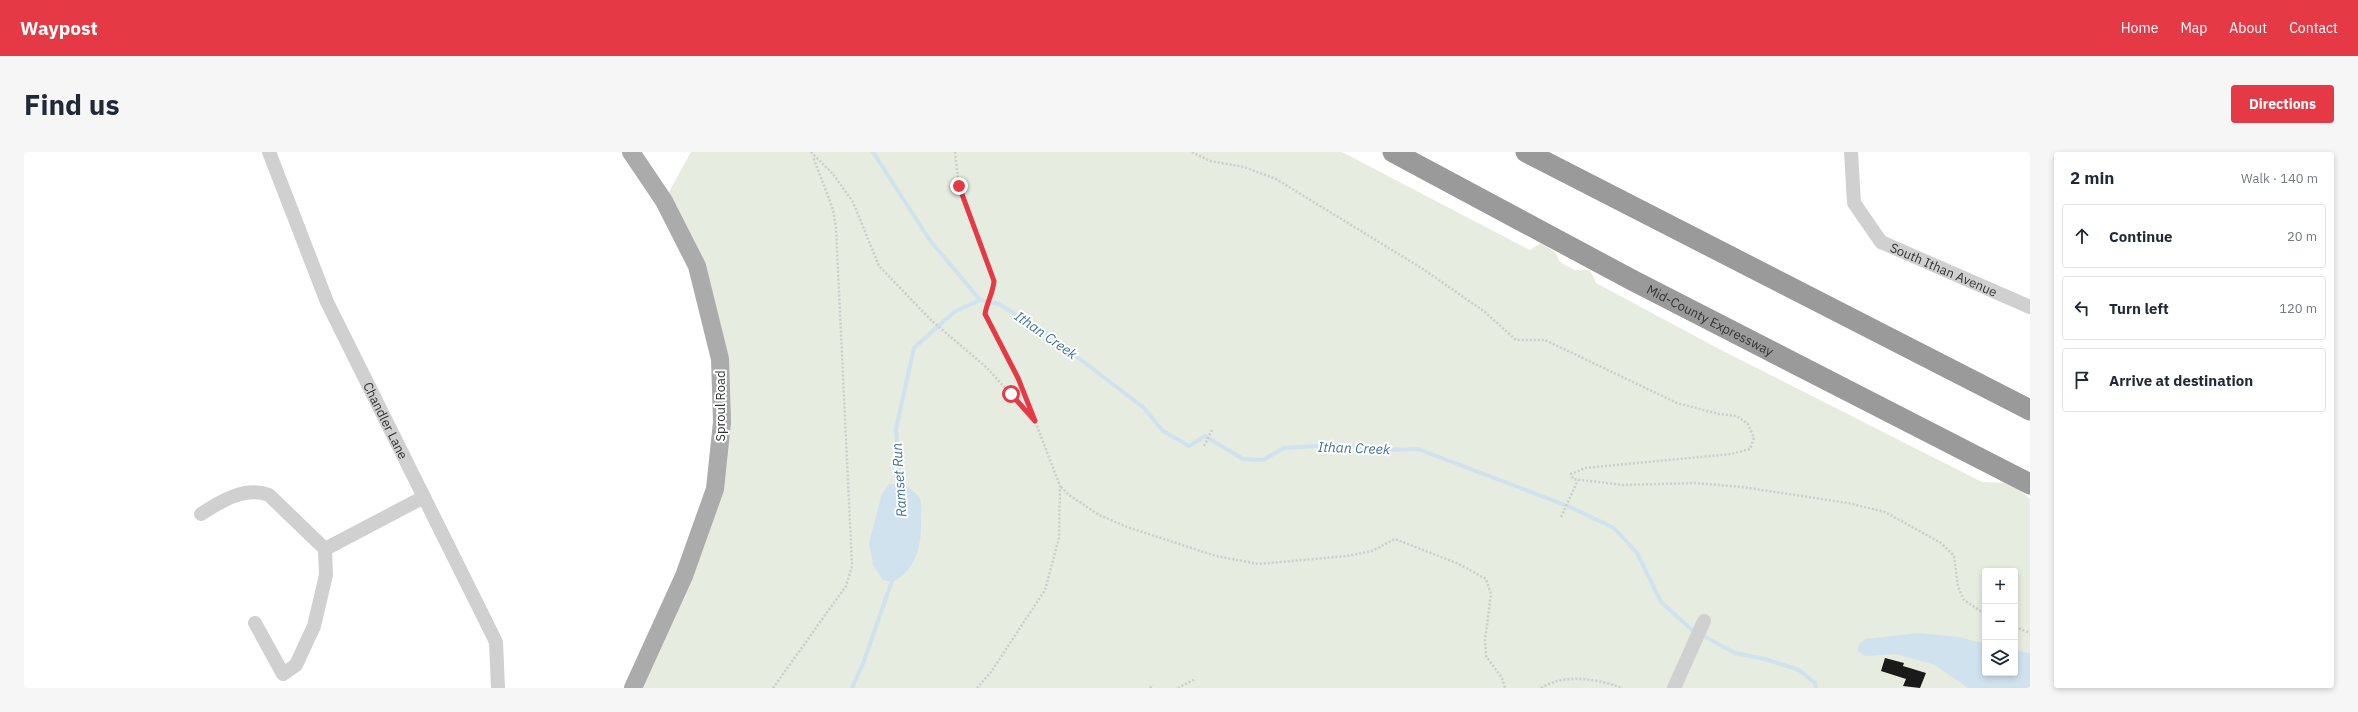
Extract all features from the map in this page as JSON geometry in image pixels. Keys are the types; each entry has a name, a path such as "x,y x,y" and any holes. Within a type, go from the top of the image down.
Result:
{"highway":[{"name":"Mid-County Expressway","path":"1392,152 1640,283 2030,484"},
{"path":"1526,152 2030,410"}],"main road":[{"name":"Sproul Road","path":"631,152 664,201 697,266 720,359 722,422 715,489 684,576 633,688"}],"street":[{"name":"Chandler Lane","path":"269,152 327,302 496,642 498,688"},
{"name":"South Ithan Avenue","path":"1852,152 1854,203 1881,242 2030,307"},
{"path":"201,514 223,500 258,491 269,495 325,549 326,574 322,596 314,626 296,666 283,674 255,624"},
{"path":"325,549 424,497"},
{"path":"1674,688 1704,623"}],"path":[{"path":"773,688 846,586 852,566 836,228 833,209 811,152"},
{"path":"955,152 960,194 994,281 992,293 987,304 985,314 1018,378 1060,486 1059,538 1045,590 991,672 977,688"},
{"path":"1192,152 1210,161 1244,167 1276,179 1423,269 1486,312 1516,340 1545,340 1677,403 1719,414 1737,416 1748,424 1754,438 1750,449 1731,454 1585,468 1571,474 1572,479 1622,485 1695,483 1742,487 1848,503 1885,512 1941,543 1954,556 1958,587 1964,600 1982,612"},
{"path":"812,156 833,174 853,202 879,266 932,321 986,367 1035,421"},
{"path":"1204,446 1212,430"},
{"path":"1561,516 1578,480"},
{"path":"1060,486 1069,495 1099,515 1113,521 1223,557 1258,564 1314,560 1372,550 1395,539 1459,564 1486,579 1491,594 1485,640 1486,656 1502,678 1505,688"},
{"path":"2018,628 2030,633"},
{"path":"1178,688 1195,679"},
{"path":"1541,688 1571,679 1602,681 1622,688"}],"shaded area":[{"path":"691,152 1342,152 1530,250 1541,243 1555,252 1560,262 1575,270 1590,270 1596,283 1725,352 1982,482 2012,483 2030,499 2030,688 633,688 684,576 722,422 697,266 664,201"}],"water":[{"path":"889,484 905,484 919,497 921,501 921,527 919,546 916,555 907,571 892,582 883,580 873,565 869,543 882,494"},
{"path":"1917,633 1959,637 1982,643 1982,676 2018,676 2018,651 2028,653 2030,654 2030,688 1968,688 1935,665 1896,654 1865,656 1857,651 1860,643 1866,639"}],"building":[{"path":"1885,658 1904,663 1903,666 1926,673 1920,688 1903,686 1906,679 1881,671"}],"waterway":[{"name":"Ithan Creek","path":"873,152 929,239 980,300 999,304 1050,336 1144,408 1163,431 1189,446 1205,436 1243,459 1263,460 1284,448 1334,445 1382,450 1418,449 1570,507 1614,528 1637,553 1661,602 1691,629 1735,653 1765,659 1799,670 1815,683 1816,688"},
{"name":"Ramset Run","path":"900,487 896,429 914,348 954,312 980,300"},
{"name":"Ramset Run","path":"852,688 864,661 893,578"}],"route":[{"path":"959,186 960,194 994,281 993,291 987,304 985,314 1018,378 1035,421 1011,394"}]}
